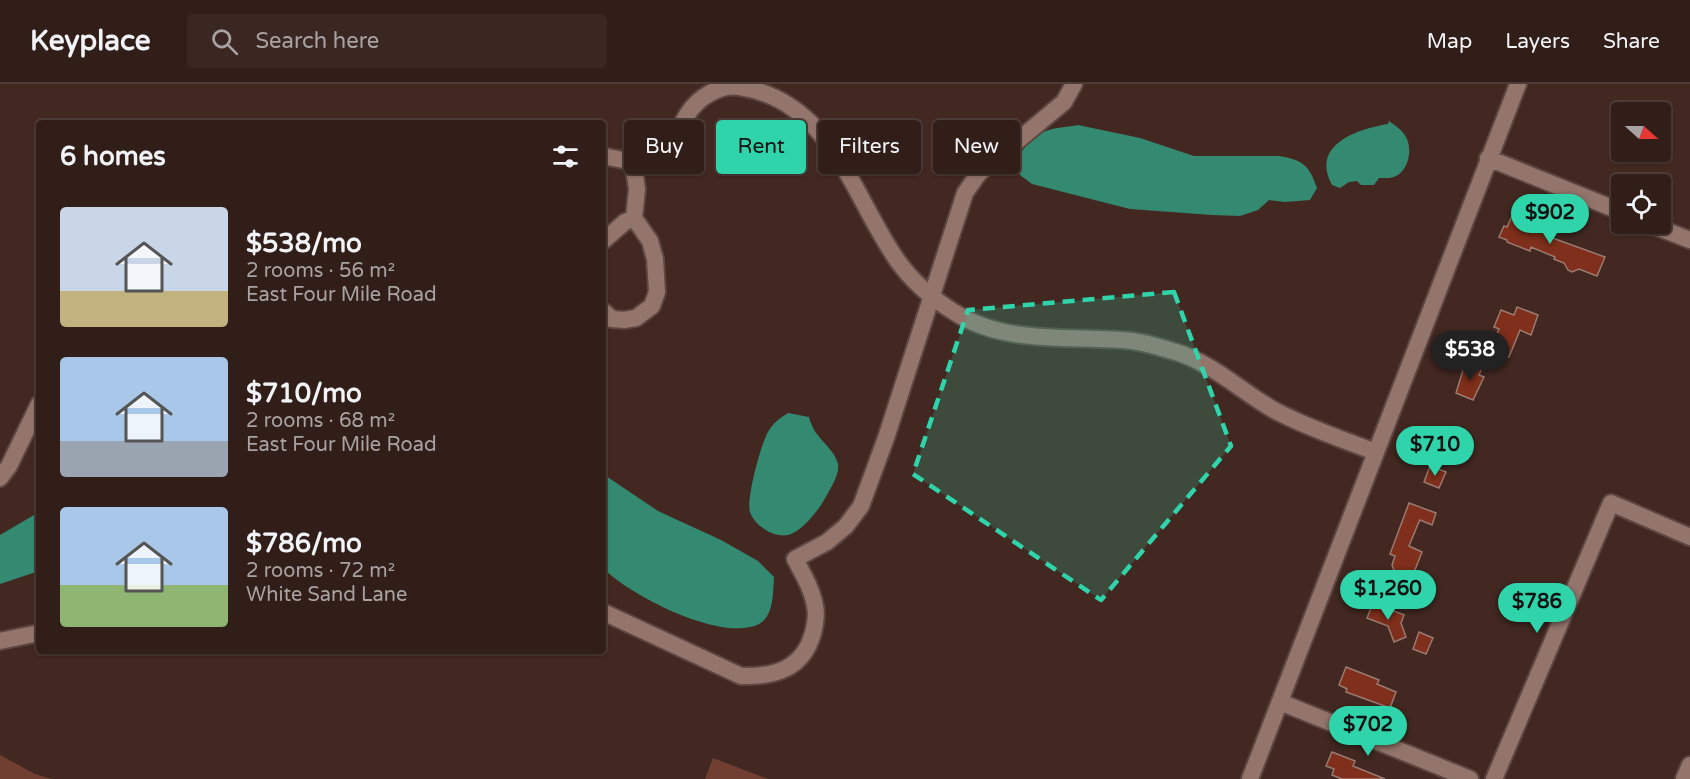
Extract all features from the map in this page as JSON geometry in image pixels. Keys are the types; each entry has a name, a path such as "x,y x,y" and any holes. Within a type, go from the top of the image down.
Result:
{"street":[{"path":"606,613 741,676 762,677 785,670 801,658 810,643 815,625 816,608 810,587 795,559 827,542 846,526 861,506 886,438 965,193 979,173 1064,102 1074,84"},
{"path":"1250,779 1518,84"},
{"path":"684,120 689,111 709,93 730,86 765,94 802,116 827,140 897,261 916,282 954,312 995,330 1036,336 1134,341 1180,353 1278,412 1376,453"},
{"path":"606,157 624,160"},
{"path":"1488,158 1611,208"},
{"path":"606,314 612,319 636,318 652,306 657,292 656,259 650,241 634,218 637,189 635,174"},
{"path":"606,238 625,222 634,218"},
{"path":"1671,233 1690,240"},
{"path":"0,478 9,466 36,410"},
{"path":"1494,779 1611,503 1690,537"},
{"path":"0,641 36,634"},
{"path":"1280,702 1470,779"},
{"path":"1684,779 1690,765"}],"highlighted area":[{"path":"1174,292 1231,446 1101,600 913,474 968,310"}],"shaded area":[{"path":"1389,121 1403,132 1409,144 1408,161 1402,171 1393,177 1379,178 1374,185 1361,185 1357,181 1349,182 1340,188 1332,185 1327,171 1327,159 1332,149 1351,135 1388,124"},
{"path":"1078,125 1140,138 1194,156 1279,156 1304,165 1317,188 1310,200 1285,202 1269,200 1258,210 1240,216 1130,209 1032,184 1020,175 1020,156 1023,150 1043,132"},
{"path":"788,413 809,417 814,430 834,455 838,469 823,502 809,520 791,534 779,535 761,527 756,522 749,505 758,459 765,438 774,423"},
{"path":"606,476 658,511 721,540 758,561 774,577 772,603 768,615 759,624 743,628 700,622 654,603 606,571"},
{"path":"36,514 36,572 0,584 0,535"},
{"path":"0,755 35,774 52,779 0,779"},
{"path":"713,758 768,779 705,779"}],"building":[{"path":"1512,216 1531,224 1534,216 1552,223 1547,236 1605,257 1597,276 1579,269 1572,272 1564,263 1554,259 1555,257 1531,247 1530,251 1499,237"},
{"path":"1517,307 1538,315 1531,335 1520,330 1509,357 1490,350 1499,329 1494,327 1501,310 1514,315"},
{"path":"1470,364 1482,368 1479,375 1484,377 1473,400 1456,393 1463,370 1469,368"},
{"path":"1430,466 1446,472 1439,488 1424,482"},
{"path":"1409,503 1436,513 1432,525 1420,520 1418,524 1409,546 1422,552 1413,575 1411,574 1407,583 1394,577 1392,565 1395,556 1390,554"},
{"path":"1373,603 1404,615 1401,623 1406,637 1394,642 1388,626 1367,618"},
{"path":"1419,632 1433,638 1426,654 1413,649"},
{"path":"1346,667 1379,680 1377,684 1396,692 1390,708 1346,692 1347,689 1339,685"},
{"path":"1332,752 1355,761 1353,766 1385,779 1342,779 1332,775 1334,769 1326,766"}]}
